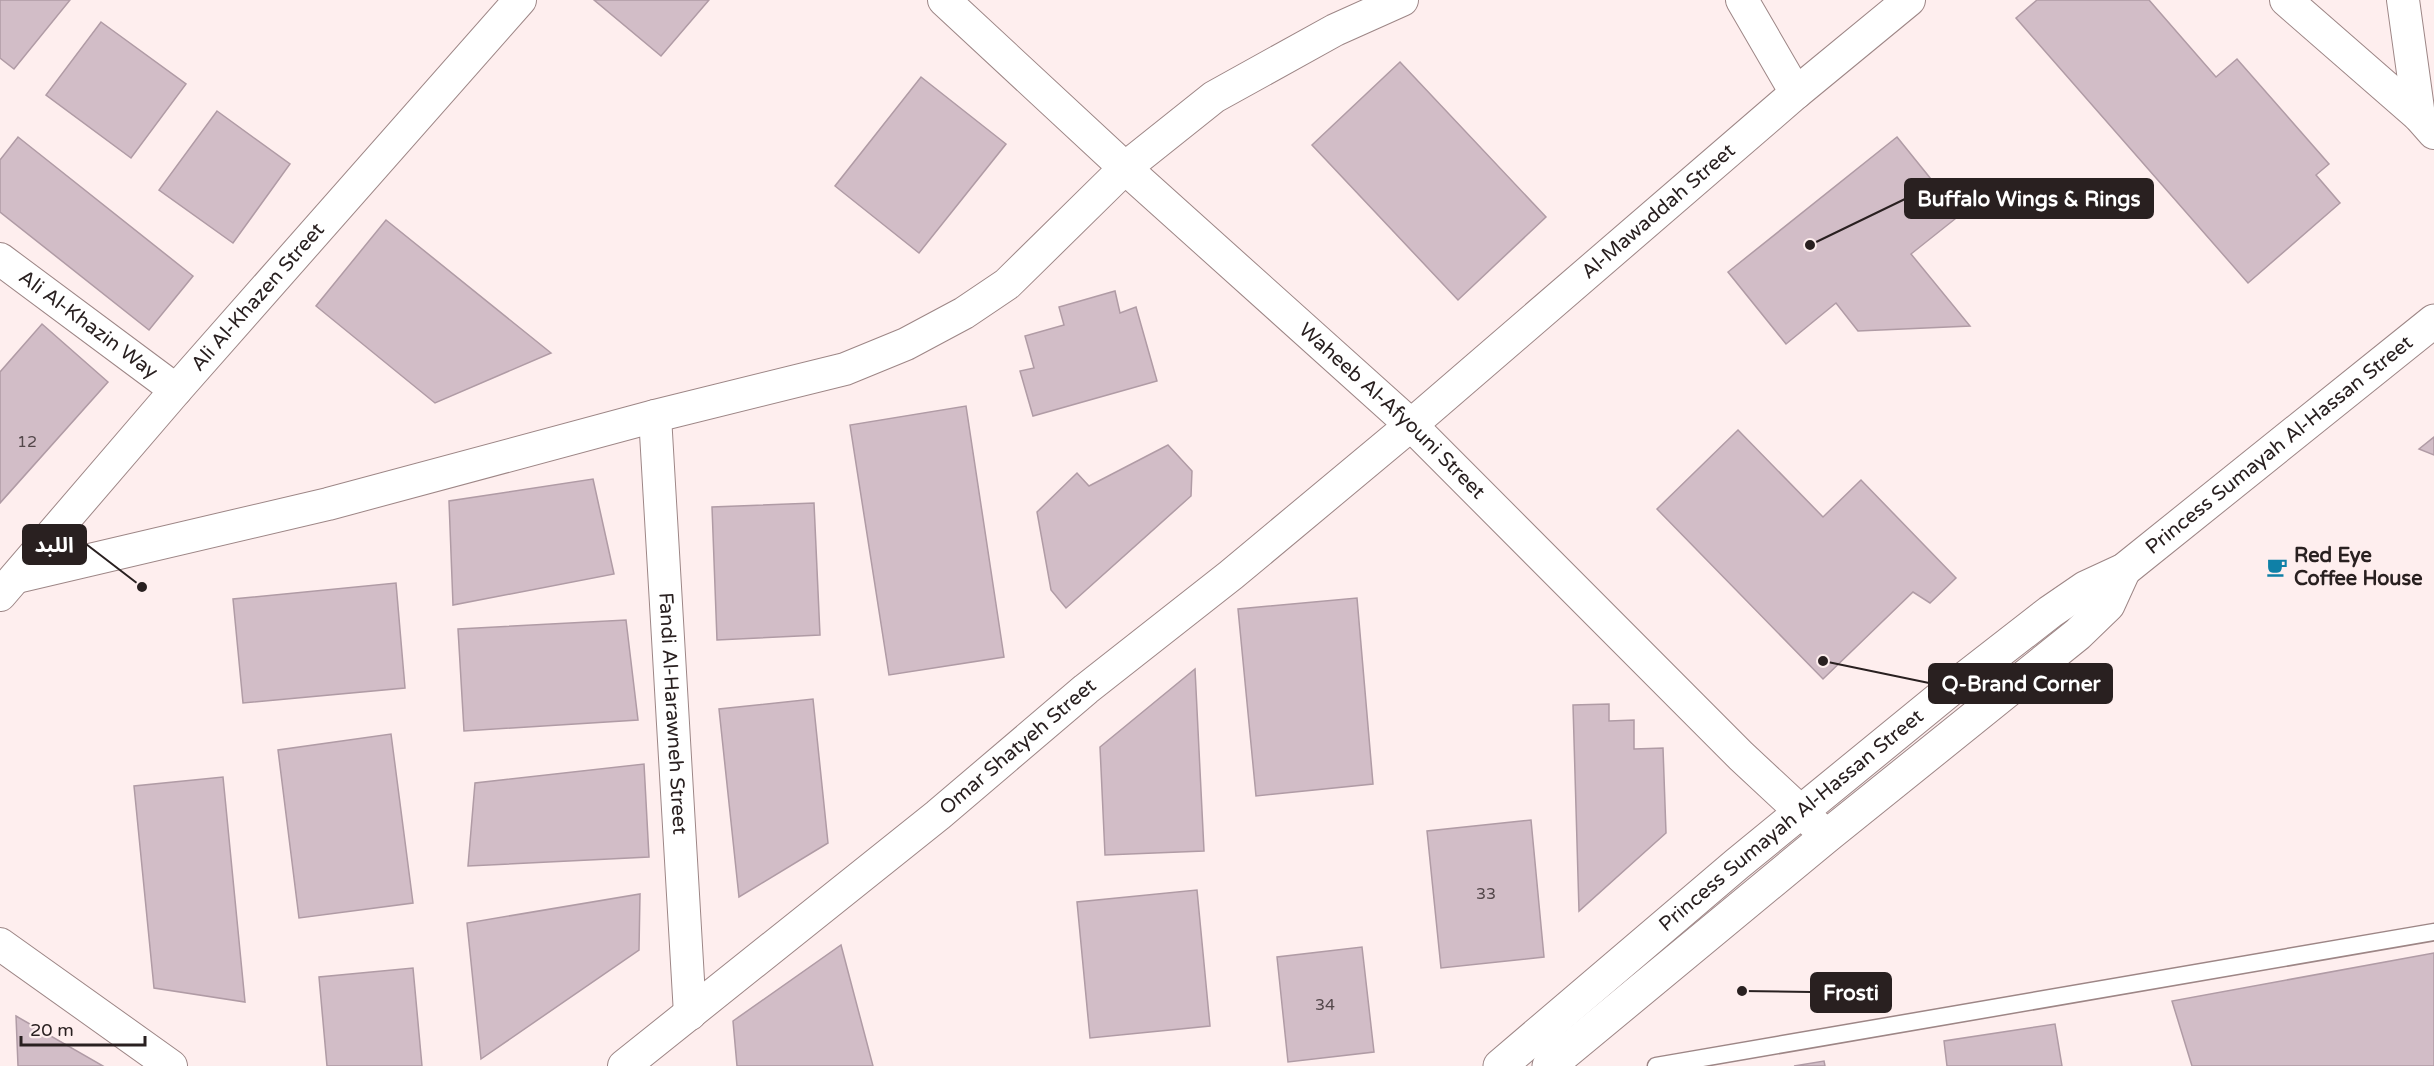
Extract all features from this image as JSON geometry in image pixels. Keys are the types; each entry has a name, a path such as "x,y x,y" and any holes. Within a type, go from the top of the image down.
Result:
{"street":[{"name":"Ali Al-Khazen Street","path":"8,586 176,390 520,0"},
{"name":"Waheeb Al-Afyouni Street","path":"944,0 1125,168 1411,425 1741,756 1827,836"},
{"path":"8,586 328,504 655,416 844,369 906,344 964,313 1007,284 1125,168 1214,98 1335,30 1402,0"},
{"path":"1742,0 1796,93"},
{"name":"Al-Mawaddah Street","path":"1411,425 1796,93 1909,0"},
{"path":"2286,0 2426,124"},
{"path":"2403,0 2426,124"},
{"name":"Ali Al-Khazin Way","path":"0,259 176,390"},
{"name":"Princess Sumayah Al-Hassan Street","path":"1500,1066 1802,811 2050,612 2085,588 2124,570 2434,321"},
{"name":"Fandi Al-Harawneh Street","path":"655,416 690,1014"},
{"name":"Omar Shatyeh Street","path":"624,1066 938,815 1086,690 1231,575 1411,425"},
{"name":"Princess Sumayah Al-Hassan Street","path":"1549,1066 1827,836 2093,621 2108,605 2124,570"},
{"path":"0,944 171,1066"}],"lane":[{"path":"1656,1066 2434,932"}],"building":[{"path":"0,0 70,0 14,69 0,58"},
{"path":"594,0 709,0 661,56"},
{"path":"2037,0 2149,0 2216,77 2237,59 2329,164 2316,175 2340,203 2248,283 2016,18"},
{"path":"101,22 186,84 131,158 46,95"},
{"path":"1400,62 1546,217 1458,300 1312,145"},
{"path":"921,77 1006,144 919,253 835,186"},
{"path":"217,111 290,164 233,243 159,190"},
{"path":"18,137 193,276 149,330 0,212 0,160"},
{"path":"1897,137 1960,215 1911,254 1970,326 1858,331 1836,303 1786,344 1728,272"},
{"path":"386,220 551,353 435,403 316,306"},
{"path":"1115,291 1120,313 1136,307 1157,381 1033,416 1020,371 1034,368 1025,336 1064,325 1059,307"},
{"path":"42,324 108,382 0,503 0,372"},
{"path":"966,406 1004,657 889,675 850,425"},
{"path":"1738,430 1823,517 1861,480 1956,578 1930,603 1913,592 1823,679 1657,509"},
{"path":"2434,437 2434,455 2419,449"},
{"path":"1168,445 1192,471 1191,496 1066,608 1051,590 1037,512 1077,473 1089,486"},
{"path":"593,479 614,574 453,605 449,501"},
{"path":"814,503 820,635 717,640 712,507"},
{"path":"396,583 405,688 243,703 233,599"},
{"path":"1357,598 1373,784 1256,796 1238,609"},
{"path":"626,620 638,720 464,731 458,629"},
{"path":"1195,669 1204,851 1105,855 1100,747"},
{"path":"813,699 828,843 739,897 719,709"},
{"path":"1609,704 1609,721 1634,720 1634,749 1663,748 1666,833 1579,911 1573,705"},
{"path":"391,734 413,903 299,918 278,750"},
{"path":"644,764 649,857 468,866 475,783"},
{"path":"223,777 245,1002 154,988 134,786"},
{"path":"1531,820 1544,957 1441,968 1427,831"},
{"path":"1197,890 1210,1026 1090,1038 1077,902"},
{"path":"640,894 639,950 481,1059 467,923"},
{"path":"841,945 873,1066 737,1066 733,1021"},
{"path":"1362,947 1374,1052 1288,1062 1277,957"},
{"path":"2434,953 2434,1066 2192,1066 2172,1001"},
{"path":"413,968 422,1066 327,1066 319,977"},
{"path":"16,1016 103,1066 18,1066"},
{"path":"2055,1024 2062,1066 1947,1066 1944,1041"},
{"path":"1824,1061 1825,1066 1794,1066"}],"place":[{"name":"Buffalo Wings & Rings","path":"1810,245"},
{"name":"Red Eye Coffee House","path":"2277,567"},
{"name":"اللبد","path":"142,587"},
{"name":"Q-Brand Corner","path":"1823,661"},
{"name":"Frosti","path":"1742,991"}]}
